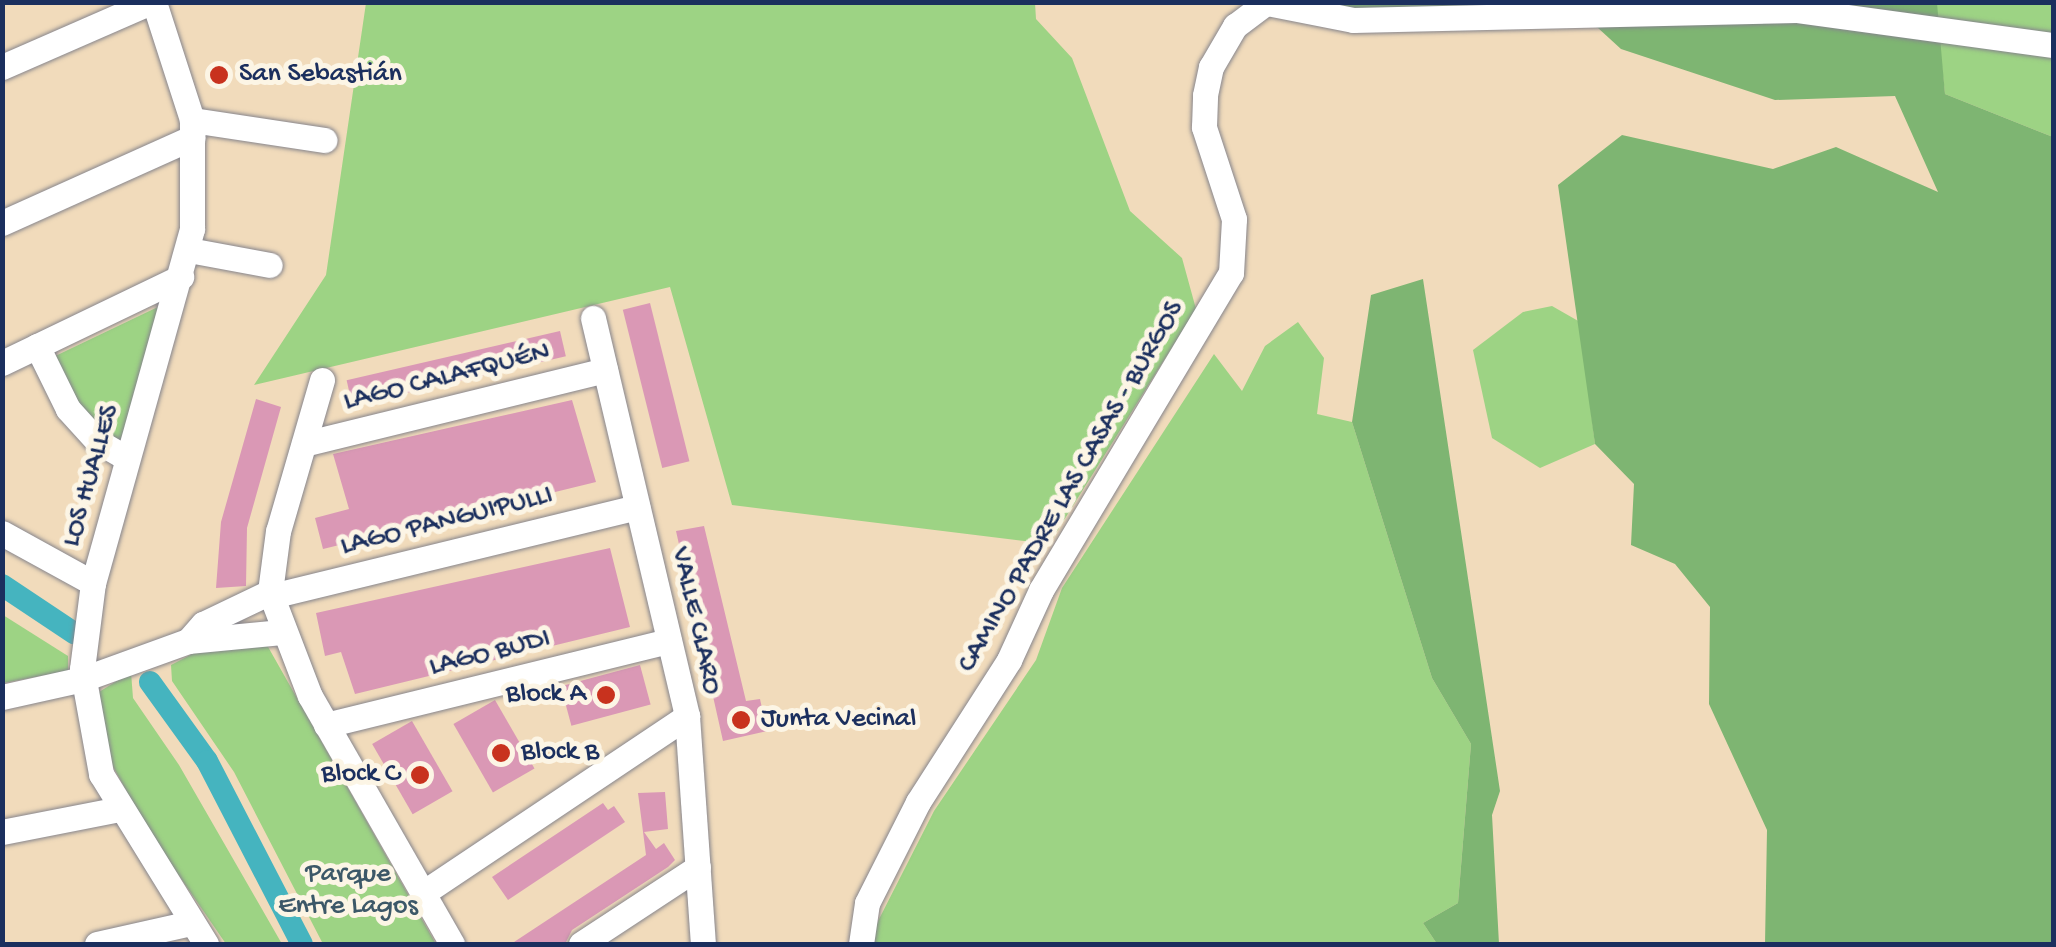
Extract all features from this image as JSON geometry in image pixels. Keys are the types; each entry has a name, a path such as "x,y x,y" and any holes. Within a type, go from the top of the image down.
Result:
{"street":[{"path":"2,67 152,2"},
{"name":"LOS HUALLES","path":"152,2 192,129 189,250 93,583 95,754 120,809 199,934"},
{"path":"1267,3 1353,20 1797,10 2054,45"},
{"name":"CAMINO PADRE LAS CASAS - BURGOS","path":"861,944 867,903 918,802 1009,660 1041,590 1231,273 1234,219 1204,127 1205,94 1228,37 1267,3"},
{"path":"2,223 192,129 324,140"},
{"path":"189,250 270,265"},
{"path":"2,362 181,277"},
{"name":"VALLE CLARO","path":"592,318 687,716 703,944"},
{"path":"37,346 68,409 97,442 128,458"},
{"name":"LAGO CALAFQUÉN","path":"304,444 605,370"},
{"path":"322,380 278,531 271,594 282,632 326,725 452,944"},
{"name":"LAGO PANGUIPULLI","path":"188,641 204,624 271,594 637,507"},
{"path":"2,533 93,583"},
{"path":"2,697 93,676 188,641 282,632"},
{"name":"LAGO BUDI","path":"326,725 669,640"},
{"path":"423,893 687,716"},
{"path":"2,832 120,809"},
{"path":"581,944 698,866"},
{"path":"97,944 199,934"}],"green space":[{"path":"366,3 1035,3 1036,19 1072,58 1130,211 1182,258 1196,309 1049,544 732,505 670,287 254,385 326,275"},
{"path":"1319,3 1937,3 1945,94 2053,137 2053,944 1765,944 1767,830 1709,704 1710,607 1675,564 1631,545 1634,484 1595,444 1558,185 1622,135 1773,169 1836,147 1938,192 1895,96 1775,100 1621,49 1598,28 1556,7 1354,11"},
{"path":"1935,3 2053,3 2053,137 1945,94"},
{"path":"1423,279 1500,791 1492,815 1499,944 1437,944 1423,923 1458,903 1471,744 1432,678 1352,422 1371,295"},
{"path":"162,305 120,446 96,433 49,359"},
{"path":"1552,306 1580,322 1595,444 1540,468 1492,438 1473,350 1523,312"},
{"path":"1298,322 1324,358 1317,414 1352,422 1432,678 1471,744 1458,903 1423,923 1437,944 874,944 875,927 934,811 1036,660 1062,588 1214,354 1242,391 1265,346"},
{"path":"3,615 68,656 68,671 3,683"},
{"name":"Parque Entre Lagos","path":"267,645 436,944 323,944 234,772 172,681 171,665 196,652"},
{"path":"131,672 133,698 179,765 282,944 226,944 149,832 110,761 99,692"}],"building":[{"path":"650,303 689,461 662,468 623,310"},
{"path":"560,331 566,356 352,406 347,380"},
{"path":"256,399 281,407 247,528 246,586 216,588 221,522"},
{"path":"572,400 596,482 323,549 315,518 349,509 333,454"},
{"path":"704,526 746,701 760,699 767,731 723,741 676,531"},
{"path":"610,548 630,627 355,694 341,652 325,656 316,613"},
{"name":"Block A","path":"640,665 651,705 571,726 561,686"},
{"name":"Block B","path":"495,700 534,768 493,792 453,724"},
{"name":"Block C","path":"412,721 452,791 413,814 372,744"},
{"path":"665,792 668,829 644,832 656,849 664,843 675,860 668,867 572,930 565,944 511,944 646,855 638,793"},
{"path":"603,803 608,810 614,806 625,822 508,900 492,877"}],"waterway":[{"path":"2,585 74,633"},
{"path":"150,682 207,761 302,944"}],"place":[{"name":"San Sebastián","path":"219,75"},
{"name":"Block A","path":"606,695"},
{"name":"Junta Vecinal","path":"741,720"},
{"name":"Block B","path":"501,753"},
{"name":"Block C","path":"420,775"}]}
